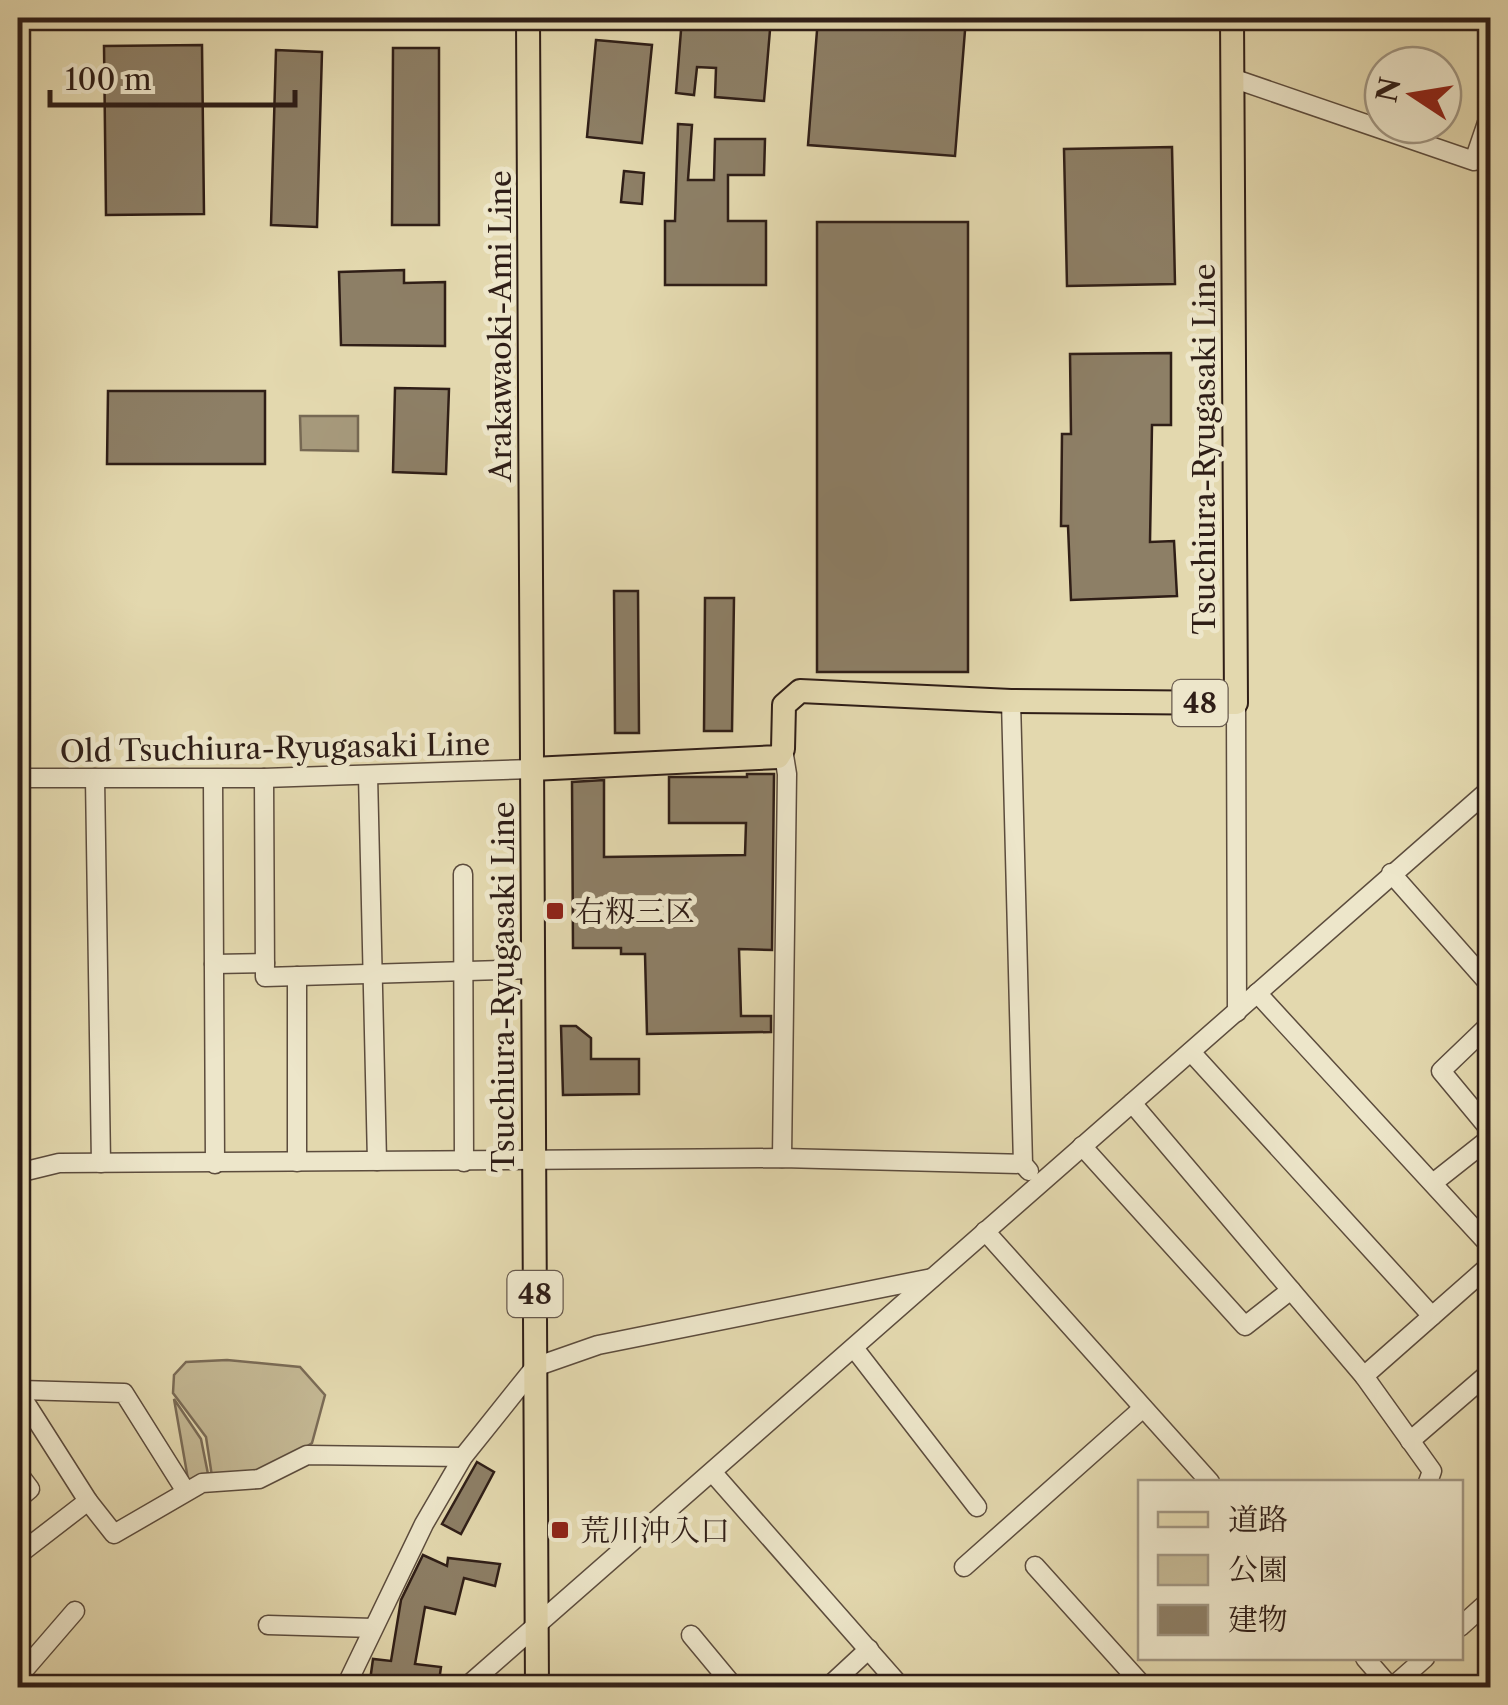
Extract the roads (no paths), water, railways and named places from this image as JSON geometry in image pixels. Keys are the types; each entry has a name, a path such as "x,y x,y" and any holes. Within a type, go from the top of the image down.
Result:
{"main road":[{"name":"Arakawaoki-Ami Line","path":"528,18 532,769"},
{"name":"Tsuchiura-Ryugasaki Line","path":"1232,18 1236,703"},
{"name":"48","path":"783,749 784,704 800,692 1236,703"},
{"name":"Tsuchiura-Ryugasaki Line","path":"537,1685 532,769 768,760 778,757 783,749"}],"street":[{"path":"1232,78 1474,161 1490,114"},
{"path":"1012,700 1023,1164 1039,1183"},
{"path":"1236,703 1237,1012"},
{"path":"782,1158 787,774 783,749"},
{"name":"Old Tsuchiura-Ryugasaki Line","path":"18,778 264,778 532,769"},
{"path":"368,775 377,1161"},
{"path":"95,778 100,1163"},
{"path":"213,778 214,1164"},
{"path":"264,778 265,977 533,969"},
{"path":"466,1688 1490,789"},
{"path":"1391,873 1490,985"},
{"path":"463,874 464,1162"},
{"path":"214,964 265,963"},
{"path":"297,976 297,1162"},
{"path":"1258,993 1490,1246"},
{"path":"1490,1024 1441,1071 1490,1130"},
{"path":"1190,1052 1432,1316"},
{"path":"1132,1103 1364,1376 1432,1471 1429,1480"},
{"path":"1433,1183 1490,1138"},
{"path":"1082,1146 1245,1326 1291,1290"},
{"path":"18,1173 59,1163 782,1158 1023,1164"},
{"path":"985,1231 1208,1480"},
{"path":"1364,1376 1490,1265"},
{"path":"345,1688 462,1456 535,1367 598,1345 933,1278"},
{"path":"854,1348 977,1506"},
{"path":"1410,1441 1490,1372"},
{"path":"19,1391 88,1501 114,1534 202,1483 259,1479 307,1455 462,1456"},
{"path":"19,1391 124,1394 185,1490"},
{"path":"964,1567 1143,1408"},
{"path":"18,1473 30,1489 18,1499"},
{"path":"713,1473 902,1688"},
{"path":"18,1555 88,1501"},
{"path":"1035,1566 1145,1688"},
{"path":"1463,1624 1490,1600"},
{"path":"18,1678 75,1611"},
{"path":"268,1626 373,1628"},
{"path":"691,1636 735,1688"},
{"path":"828,1688 869,1650"},
{"path":"1368,1660 1391,1687 1423,1660"},
{"path":"537,1685 562,1688"}],"place":[{"name":"右籾三区","path":"555,911"},
{"name":"荒川沖入口","path":"560,1530"}]}
